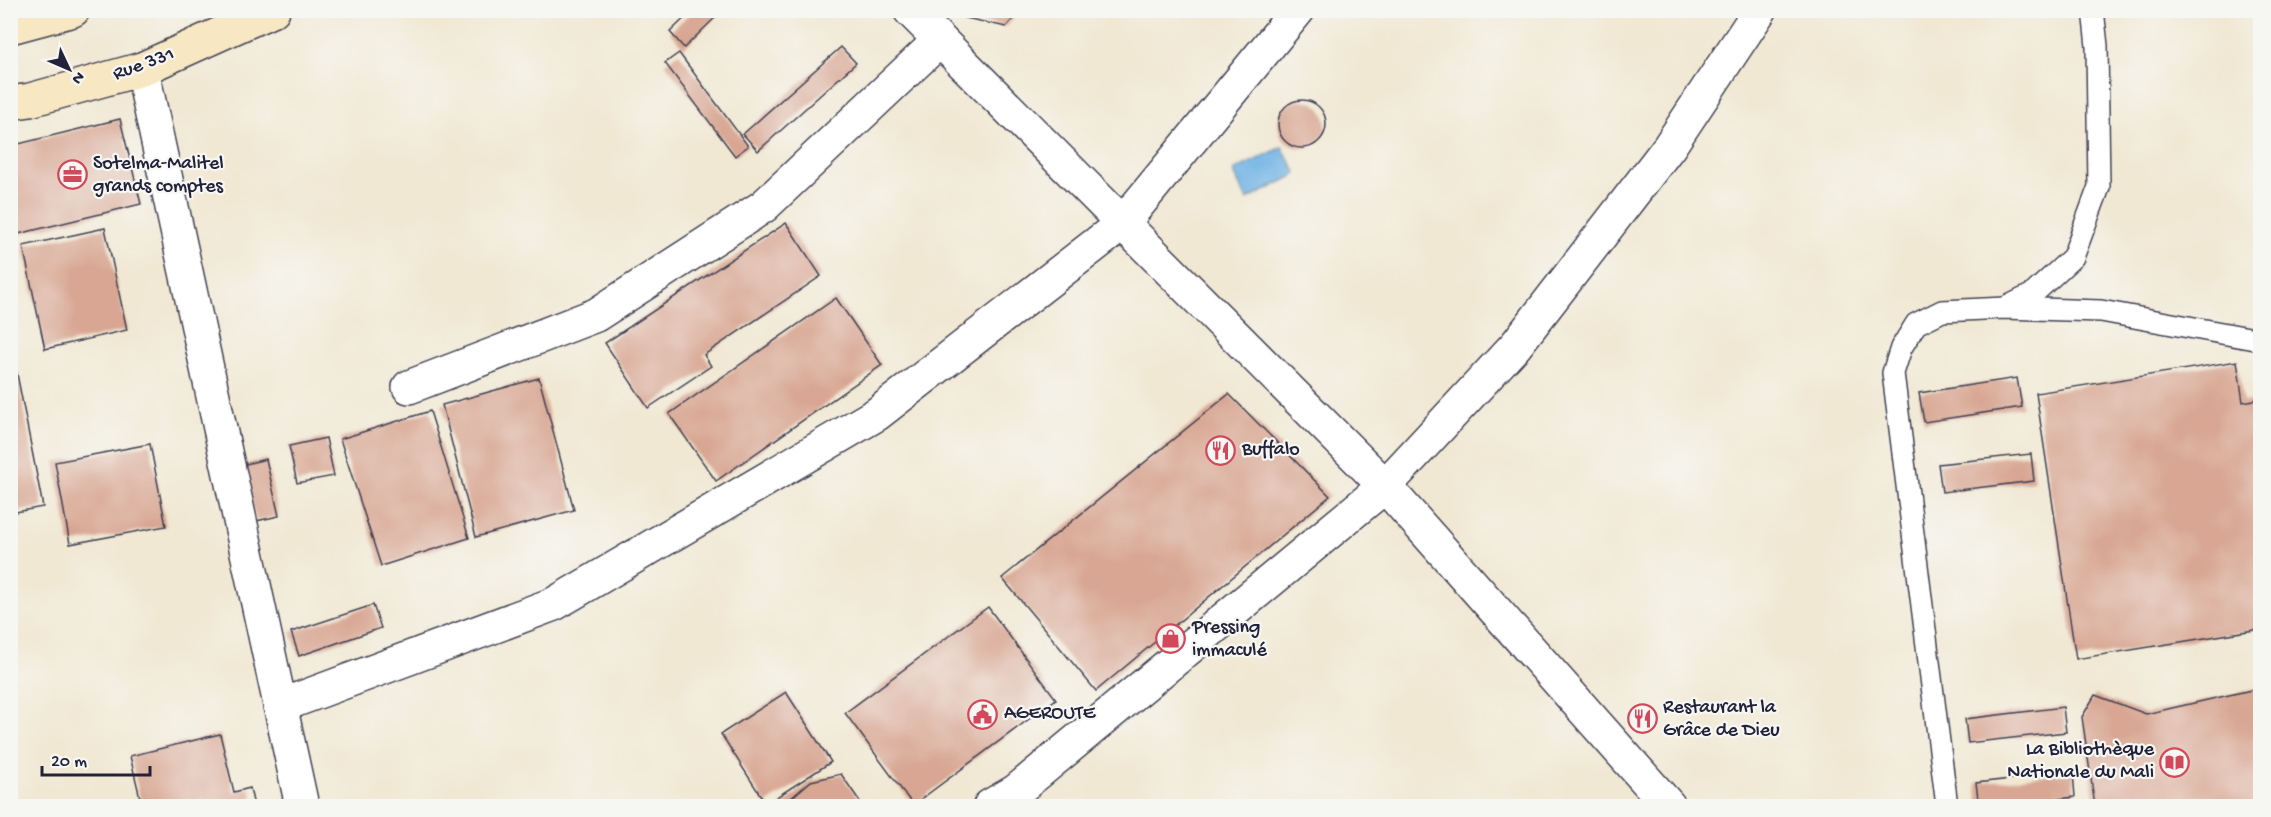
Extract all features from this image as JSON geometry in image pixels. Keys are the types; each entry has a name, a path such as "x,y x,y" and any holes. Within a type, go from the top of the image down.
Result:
{"street":[{"path":"10,27 73,10"},
{"name":"Rue 331","path":"10,103 30,100 142,69 273,10"},
{"path":"910,10 1385,486 1669,807"},
{"path":"280,706 554,604 878,414 1122,224 1298,10"},
{"path":"1011,801 1385,486 1516,345 1669,147 1760,10"},
{"path":"409,387 596,315 764,206 940,40"},
{"path":"142,69 302,807"}],"lane":[{"path":"2005,308 2033,294 2073,257 2100,186 2097,46 2093,10"},
{"path":"1947,807 1893,373 1901,348 1916,324 1942,310 2005,308 2101,311 2260,340"}],"water":[{"path":"1282,147 1297,174 1247,200 1233,171"}],"building":[{"path":"693,10 723,10 684,48 670,32"},
{"path":"949,10 1021,10 1006,27 957,16"},
{"path":"841,47 856,63 758,151 743,134"},
{"path":"679,53 748,146 735,156 665,63"},
{"path":"1297,100 1307,100 1319,107 1326,119 1326,129 1319,141 1307,148 1297,148 1282,137 1278,129 1278,119 1289,104"},
{"name":"Sotelma-Malitel grands comptes","path":"120,119 141,204 10,236 10,146"},
{"path":"786,223 821,276 704,355 711,366 648,408 605,343"},
{"path":"105,228 127,330 45,349 23,246"},
{"path":"836,298 882,365 716,481 669,414"},
{"path":"10,338 43,507 10,513"},
{"path":"2237,361 2243,402 2260,399 2260,629 2076,659 2036,393"},
{"path":"539,378 574,510 476,537 442,405"},
{"path":"2017,378 2022,407 1924,422 1919,393"},
{"path":"1229,394 1330,496 1096,691 1002,578"},
{"path":"430,411 469,538 381,566 340,439"},
{"path":"326,438 334,476 297,483 289,446"},
{"path":"150,444 166,526 70,544 55,462"},
{"path":"2031,454 2034,481 1942,492 1938,464"},
{"path":"266,459 279,516 256,521 242,465"},
{"path":"373,605 381,628 299,656 291,632"},
{"path":"988,607 1056,699 913,805 845,713"},
{"name":"La Bibliothèque Nationale du Mali","path":"2260,688 2260,806 2095,806 2082,717 2095,695 2146,714"},
{"path":"786,692 831,762 766,804 721,734"},
{"path":"2063,707 2066,732 1968,743 1965,719"},
{"path":"220,734 234,792 250,788 254,806 142,806 130,756"},
{"path":"2073,772 2075,797 1999,806 1979,806 1976,783"},
{"path":"841,774 863,806 782,806 811,781"}],"place":[{"name":"Sotelma-Malitel grands comptes","path":"72,175"},
{"name":"Buffalo","path":"1221,450"},
{"name":"Pressing immaculé","path":"1171,639"},
{"name":"AGEROUTE","path":"983,714"},
{"name":"Restaurant la Grâce de Dieu","path":"1642,719"},
{"name":"La Bibliothèque Nationale du Mali","path":"2175,762"}]}
